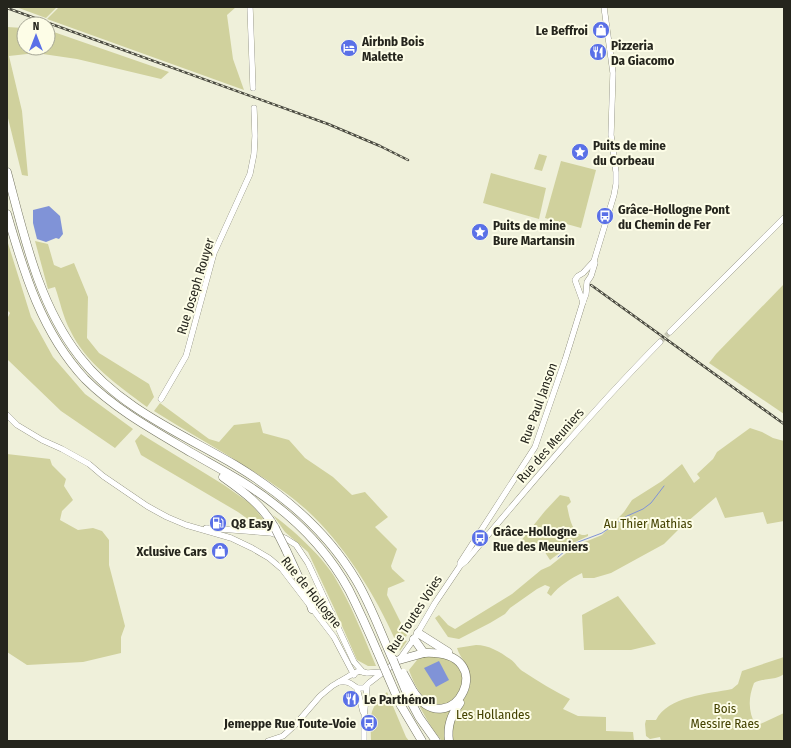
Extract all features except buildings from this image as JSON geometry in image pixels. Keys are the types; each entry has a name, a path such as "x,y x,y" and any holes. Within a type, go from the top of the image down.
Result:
{"highway":[{"path":"7,172 28,249 41,288 58,324 79,356 106,384 137,408 158,422 235,466 263,484 298,510 330,543 357,581 386,644 398,664 419,717 436,741"},
{"path":"7,214 20,259 36,304 49,329 72,363 85,378 131,416 260,493 307,534 321,550 348,589 361,614 400,704 422,741"},
{"path":"175,443 182,451 222,476 244,492 262,509 275,528 312,609"},
{"path":"416,636 424,653"},
{"path":"416,636 458,657 467,670 469,680 468,689 452,716 448,734 449,741"},
{"path":"396,660 424,653 442,653 456,659 461,664 465,672 467,680 463,694 455,703 447,708 431,708 411,694"}],"street":[{"path":"250,7 253,88"},
{"name":"Rue Paul Janson","path":"460,566 460,563 535,447 566,360 586,294 587,283 591,278 595,263 594,261 612,203 616,184 611,135 613,73 604,7"},
{"name":"Rue Joseph Rouyer","path":"161,399 186,356 214,253 250,174 254,154 254,108"},
{"path":"670,332 784,218"},
{"name":"Rue Paul Janson","path":"581,275 594,261"},
{"path":"578,287 583,287 587,283 585,277 581,275 578,276 575,283 578,287 583,302"},
{"name":"Rue des Meuniers","path":"460,566 466,561 606,397 660,342"},
{"name":"Rue de Hollogne","path":"7,415 17,425 42,440 89,464 103,476 147,506 167,517 196,528 231,538 269,558 282,569 334,637 354,675"},
{"path":"196,528 271,533 285,538 296,545 302,552 354,662 369,676 364,718 364,741"},
{"name":"Rue Toutes Voies","path":"368,685 396,660 416,636 435,603 460,566"},
{"path":"319,617 327,616 332,613"},
{"path":"268,741 283,736 324,692 349,676 359,672 383,672"},
{"path":"354,675 352,680 364,718"},
{"path":"339,682 347,682 364,688 368,685"}],"green space":[{"path":"16,7 57,7 48,16 41,16"},
{"path":"236,7 227,15 233,59 244,90 56,22 56,16 50,16 58,8"},
{"path":"7,27 16,28 16,55 9,56 22,111 28,176 22,175 7,114"},
{"path":"56,33 169,72 161,79 77,59 56,56"},
{"path":"539,154 547,156 542,171 534,169"},
{"path":"561,161 596,170 581,228 545,218"},
{"path":"491,173 546,188 539,219 483,203"},
{"path":"7,240 31,317 53,357 85,394 133,429 115,448 61,411 8,360 7,319 10,313 7,310"},
{"path":"35,241 48,244 54,265 61,268 74,263 88,297 87,338 99,353 149,384 154,397 147,407 94,364 77,342 65,320 55,287 48,289"},
{"path":"784,284 784,414 709,363"},
{"path":"160,403 209,439 219,442 234,425 260,422 263,433 289,440 305,458 333,477 352,495 365,492 388,517 375,527 397,549 391,566 392,569 405,581 388,588 387,595 407,635 404,640 407,641 400,651 374,597 363,579 339,545 313,516 289,495 272,483 154,411"},
{"name":"Au Thier Mathias","path":"750,428 784,441 784,521 767,524 763,512 725,518 716,497 664,544 611,573 594,578 583,578 582,573 565,583 551,596 547,593 550,587 545,585 510,608 505,614 459,639 448,637 435,618 439,615 448,625 455,629 512,594 541,570 550,566 575,546 602,535 624,512 632,500 662,481 682,464 694,483 700,478 697,474 713,459 717,452"},
{"path":"141,434 224,485 251,504 268,525 256,525 238,512 141,455 135,441"},
{"path":"7,454 50,459 52,465 66,479 64,486 73,500 62,511 60,520 78,530 93,528 102,531 109,540 109,565 125,626 121,637 121,653 83,662 27,665 7,652"},
{"path":"560,495 569,497 571,502 567,506 571,522 575,530 582,535 588,534 588,536 573,543 550,560 539,543 521,549 516,547 545,511"},
{"path":"273,515 306,543 334,576 351,609 376,666 368,666 357,660 308,552 285,532"},
{"path":"618,596 656,644 631,650 584,650 582,615"},
{"name":"Les Hollandes","path":"476,645 485,646 498,651 512,661 522,671 570,699 563,709 578,716 606,717 606,731 633,732 634,741 451,741 451,732 455,718 470,684 469,672 457,648"},
{"path":"436,654 458,663 465,680 460,691 453,700 446,704 439,705 432,704 422,695 409,670 421,655"},
{"name":"Bois Messire Raes","path":"784,657 784,673 782,675 754,683 750,700 750,710 756,726 784,713 784,741 661,741 660,737 650,739 646,736 646,720 656,720 662,712 670,706 690,697 732,689 738,684 742,671"},
{"path":"387,692 409,741 371,741 371,719 373,709"},
{"path":"415,698 452,708 448,741 442,741 438,736"}],"water":[{"path":"49,206 60,216 63,234 59,239 56,238 46,242 37,239 33,223 33,210"},
{"path":"439,661 449,680 436,687 424,668"}],"waterway":[{"path":"558,557 573,544 602,533 627,516 643,509 651,503 664,486"}],"tunnel":[{"path":"660,342 670,332"}],"railway":[{"path":"7,8 328,124 380,146 408,160"},
{"path":"591,285 784,424"}],"place":[{"name":"Le Beffroi","path":"601,30"},
{"name":"Airbnb Bois Malette","path":"349,48"},
{"name":"Pizzeria Da Giacomo","path":"598,52"},
{"name":"Puits de mine du Corbeau","path":"580,152"},
{"name":"Grâce-Hollogne Pont du Chemin de Fer","path":"605,216"},
{"name":"Puits de mine Bure Martansin","path":"480,232"},
{"name":"Q8 Easy","path":"218,523"},
{"name":"Grâce-Hollogne Rue des Meuniers","path":"480,538"},
{"name":"Xclusive Cars","path":"220,551"},
{"name":"Le Parthénon","path":"351,699"},
{"name":"Jemeppe Rue Toute-Voie","path":"369,723"}]}
